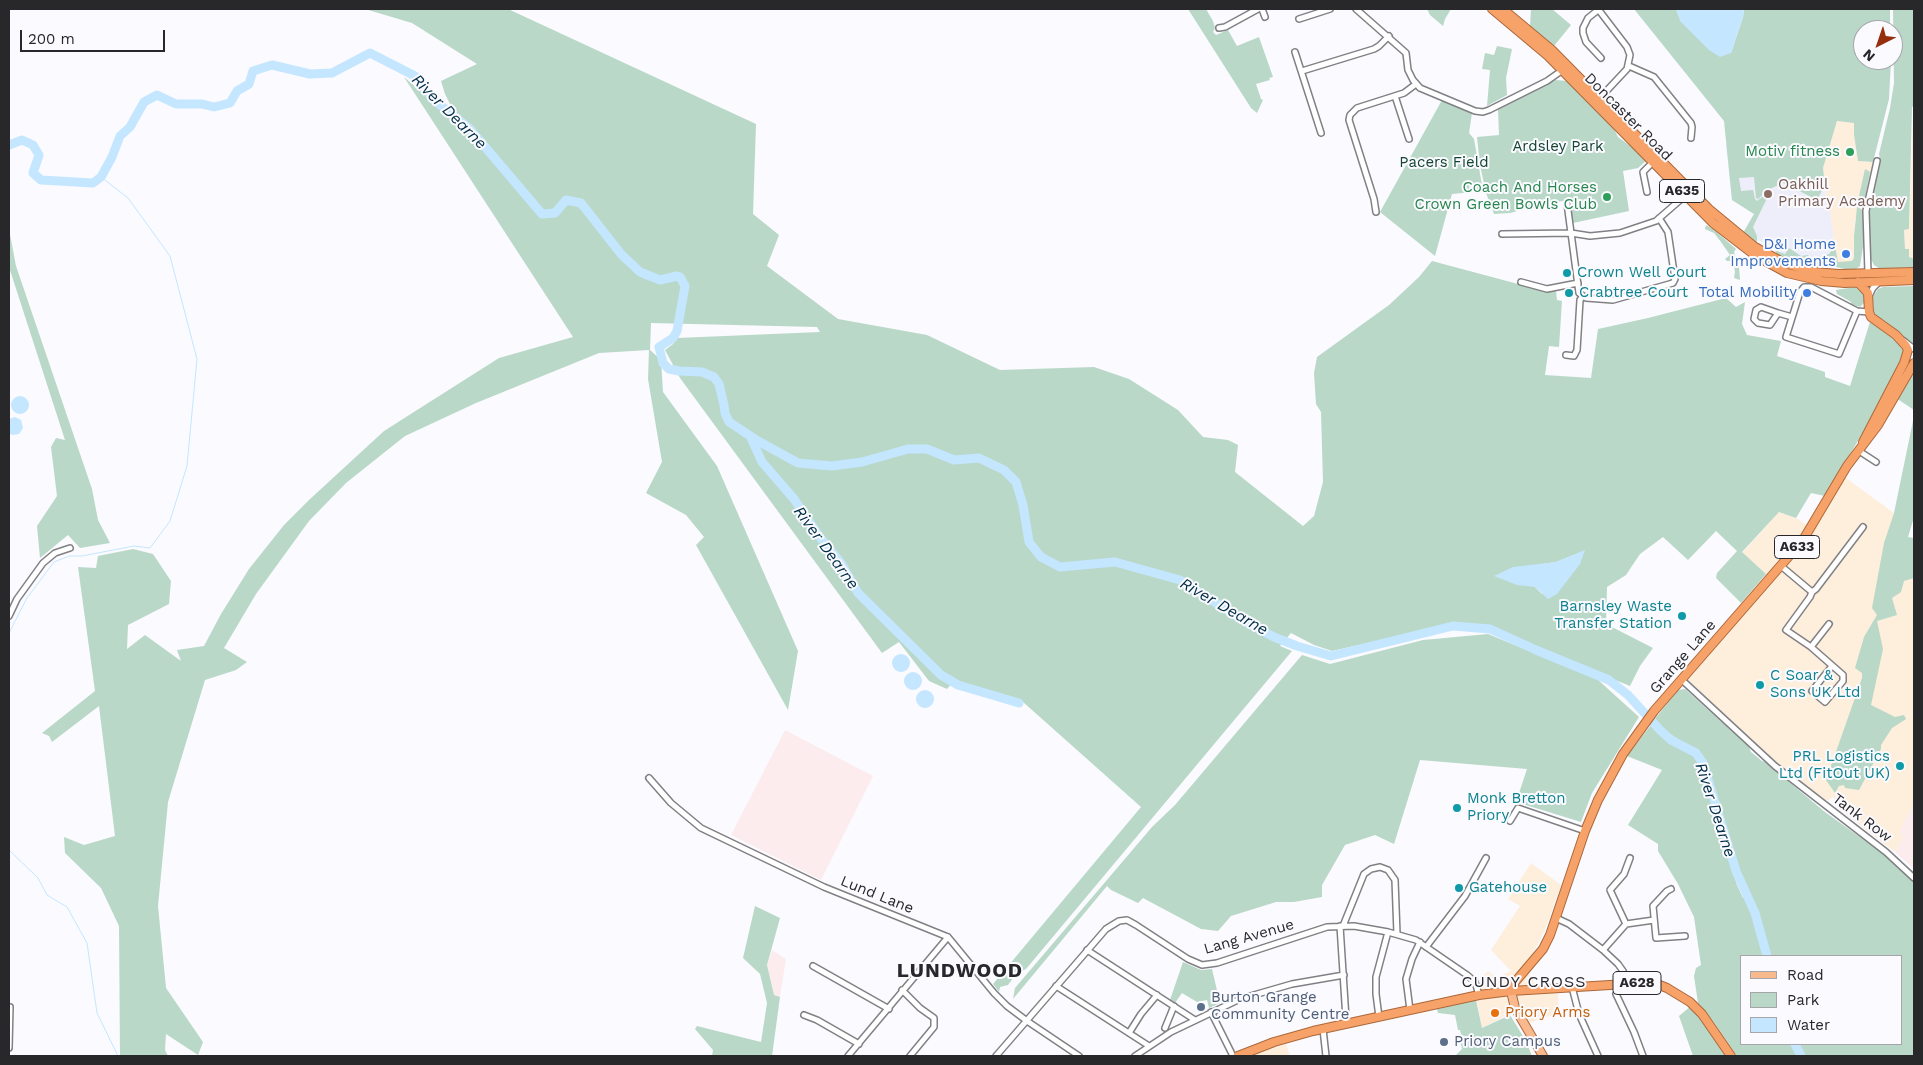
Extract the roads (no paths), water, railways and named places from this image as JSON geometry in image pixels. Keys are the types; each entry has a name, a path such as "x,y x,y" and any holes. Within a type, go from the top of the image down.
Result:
{"highway":[{"name":"Doncaster Road","path":"1492,9 1566,68"},
{"name":"Doncaster Road","path":"1503,9 1598,100 1725,234 1752,253 1779,269 1801,277 1821,281 1879,282 1914,278"},
{"name":"Doncaster Road","path":"1598,100 1653,162 1735,232 1773,258 1814,272 1839,274 1914,272"},
{"path":"1878,273 1886,277 1914,278"},
{"path":"1868,274 1870,278 1890,281"},
{"path":"1858,282 1866,289 1869,296 1869,312"},
{"name":"A633","path":"1859,450 1907,353 1906,346 1896,335 1871,317 1869,312"},
{"name":"Grange Lane","path":"1511,991 1515,982 1543,949 1598,800 1623,754 1654,711 1803,540 1848,466 1878,426 1914,363"},
{"name":"A628","path":"1238,1056 1274,1042 1323,1029 1479,995 1511,991 1643,983 1657,984 1674,990 1690,1002 1702,1014 1731,1056"}],"main road":[{"path":"1511,991 1515,1008 1543,1056"},
{"path":"1534,1042 1539,1056"}],"street":[{"path":"1219,28 1225,27 1258,9"},
{"path":"1262,9 1265,17"},
{"path":"1299,19 1330,9"},
{"path":"1356,9 1389,36 1406,53 1408,70 1416,84 1424,90 1475,111 1482,112 1547,80 1566,68"},
{"path":"1598,100 1629,66 1630,55 1627,46 1598,9 1588,18 1582,33 1586,42 1601,58"},
{"path":"1302,72 1374,49 1389,36"},
{"path":"1295,52 1321,133"},
{"path":"1629,66 1654,77 1691,123 1691,138"},
{"path":"1376,212 1374,199 1349,120 1350,115 1357,108 1407,92 1416,84"},
{"path":"1395,96 1409,139"},
{"path":"1868,274 1866,211 1869,189 1877,160"},
{"path":"1647,192 1643,172 1653,162"},
{"path":"1502,234 1571,234 1590,236 1620,233 1635,229 1659,218 1688,193"},
{"path":"1566,355 1574,356 1577,350 1581,294 1567,203"},
{"path":"1581,294 1586,298 1613,300 1673,283 1668,232 1659,218"},
{"path":"1521,282 1548,289 1578,283"},
{"path":"1869,296 1879,282"},
{"path":"1857,311 1839,354 1786,337 1800,292 1804,287 1811,287 1857,311 1869,312"},
{"path":"1778,313 1770,325 1758,323 1754,319 1756,310 1761,307 1792,317"},
{"path":"1896,335 1914,349"},
{"path":"1859,450 1876,462"},
{"path":"1832,666 1812,691 1825,702 1843,681 1843,675 1811,647 1786,630 1812,592 1863,527"},
{"path":"9,616 17,599 43,563 55,553 70,548"},
{"path":"1781,566 1812,592"},
{"path":"1811,647 1829,624"},
{"name":"Tank Row","path":"1682,680 1775,766 1886,852 1914,878"},
{"name":"Lund Lane","path":"649,778 671,803 702,828 824,887 948,938 994,993 1027,1021 1079,1056"},
{"path":"1510,821 1518,808 1586,831"},
{"path":"1426,946 1465,896 1486,858"},
{"path":"1626,924 1610,890 1624,874 1630,858"},
{"path":"1346,1019 1341,926 1364,874 1370,869 1380,867 1388,870 1395,880 1397,934"},
{"path":"1671,889 1667,890 1654,906 1657,940 1685,936"},
{"path":"1606,902 1613,898"},
{"path":"1556,918 1569,924 1603,950 1623,971"},
{"name":"Lang Avenue","path":"996,1056 1106,929 1119,921 1127,920 1178,953 1202,965 1217,963 1327,927 1341,926 1388,932 1420,942 1426,946 1473,979 1479,995"},
{"path":"1603,950 1626,924 1654,920"},
{"path":"1379,1016 1376,977 1388,932"},
{"path":"849,1056 889,1009 902,990 948,938"},
{"path":"1410,1010 1406,979 1420,942"},
{"path":"1087,950 1195,1020"},
{"path":"813,966 889,1009"},
{"path":"1136,1056 1149,1046 1195,1020 1240,1000 1292,984 1344,974"},
{"path":"1056,986 1149,1046"},
{"path":"1572,987 1579,1014 1598,1056"},
{"path":"902,990 920,1008 934,1018 934,1028 910,1056"},
{"path":"1616,994 1643,1056"},
{"path":"1129,1033 1141,1014 1157,995"},
{"path":"1165,1028 1174,1006"},
{"path":"9,1056 10,1007"},
{"path":"1211,1012 1233,1056"},
{"path":"804,1015 817,1020 859,1044"},
{"path":"1323,1029 1326,1056"}],"water":[{"path":"1676,9 1744,9 1731,53 1720,57 1709,50 1681,22"},
{"path":"20,396 26,399 29,405 26,411 20,414 14,411 11,405 14,399"},
{"path":"15,417 21,420 23,428 19,434 12,435 9,433 9,419"},
{"path":"1585,550 1580,564 1557,594 1548,599 1535,587 1517,585 1494,576 1513,567 1556,562"},
{"path":"901,654 907,657 910,663 907,669 901,672 895,669 892,663 895,657"},
{"path":"913,672 919,675 922,681 919,687 913,690 907,687 904,681 907,675"},
{"path":"925,690 931,693 934,699 931,705 925,708 919,705 916,699 919,693"}],"waterway":[{"name":"River Dearne","path":"9,145 22,140 33,145 39,155 33,173 41,180 93,183 101,177 112,157 120,136 130,127 144,102 157,95 176,104 202,104 214,107 230,103 237,91 249,84 253,71 272,65 310,74 332,73 370,53 415,76 434,100 469,128 542,214 555,213 566,200 581,203 621,254 640,272 660,280 680,277 685,286 677,331 673,338 659,347 663,363 669,369 702,372 714,377 719,384 725,413 729,422 758,441 798,463 832,466 862,462 908,449 927,449 954,460 979,458 1004,470 1016,482 1023,505 1029,542 1041,557 1060,567 1115,562 1180,580 1247,623 1274,637 1331,656 1453,626 1490,629 1609,680 1628,695 1671,740 1696,753 1703,763 1736,871 1755,913 1767,955"},
{"path":"9,633 27,598 54,562 69,556 82,556 134,546 150,548 170,521 187,466 197,359 170,256 128,198 101,177"},
{"name":"River Dearne","path":"751,438 762,462 794,499 819,536 841,563 858,593 941,675 958,685 1019,703"},
{"path":"9,850 38,878 47,895 67,907 87,943 97,1013 118,1056"},
{"name":"River Dearne","path":"1796,1045 1801,1056"}],"place":[{"name":"Motiv fitness","path":"1850,152"},
{"name":"Oakhill Primary Academy","path":"1768,194"},
{"name":"Coach And Horses Crown Green Bowls Club","path":"1607,197"},
{"name":"D&I Home Improvements","path":"1846,254"},
{"name":"Crown Well Court","path":"1567,273"},
{"name":"Crabtree Court","path":"1569,293"},
{"name":"Total Mobility","path":"1807,293"},
{"name":"Barnsley Waste Transfer Station","path":"1682,616"},
{"name":"C Soar & Sons UK Ltd","path":"1760,685"},
{"name":"PRL Logistics Ltd (FitOut UK)","path":"1900,766"},
{"name":"Monk Bretton Priory","path":"1457,808"},
{"name":"Gatehouse","path":"1459,888"},
{"name":"Burton Grange Community Centre","path":"1201,1007"},
{"name":"Priory Arms","path":"1495,1013"},
{"name":"Priory Campus","path":"1444,1042"}],"district":[{"name":"LUNDWOOD","path":"960,971"},
{"name":"CUNDY CROSS","path":"1524,982"}],"park label":[{"name":"Ardsley Park","path":"1558,147"},
{"name":"Pacers Field","path":"1444,163"}]}
